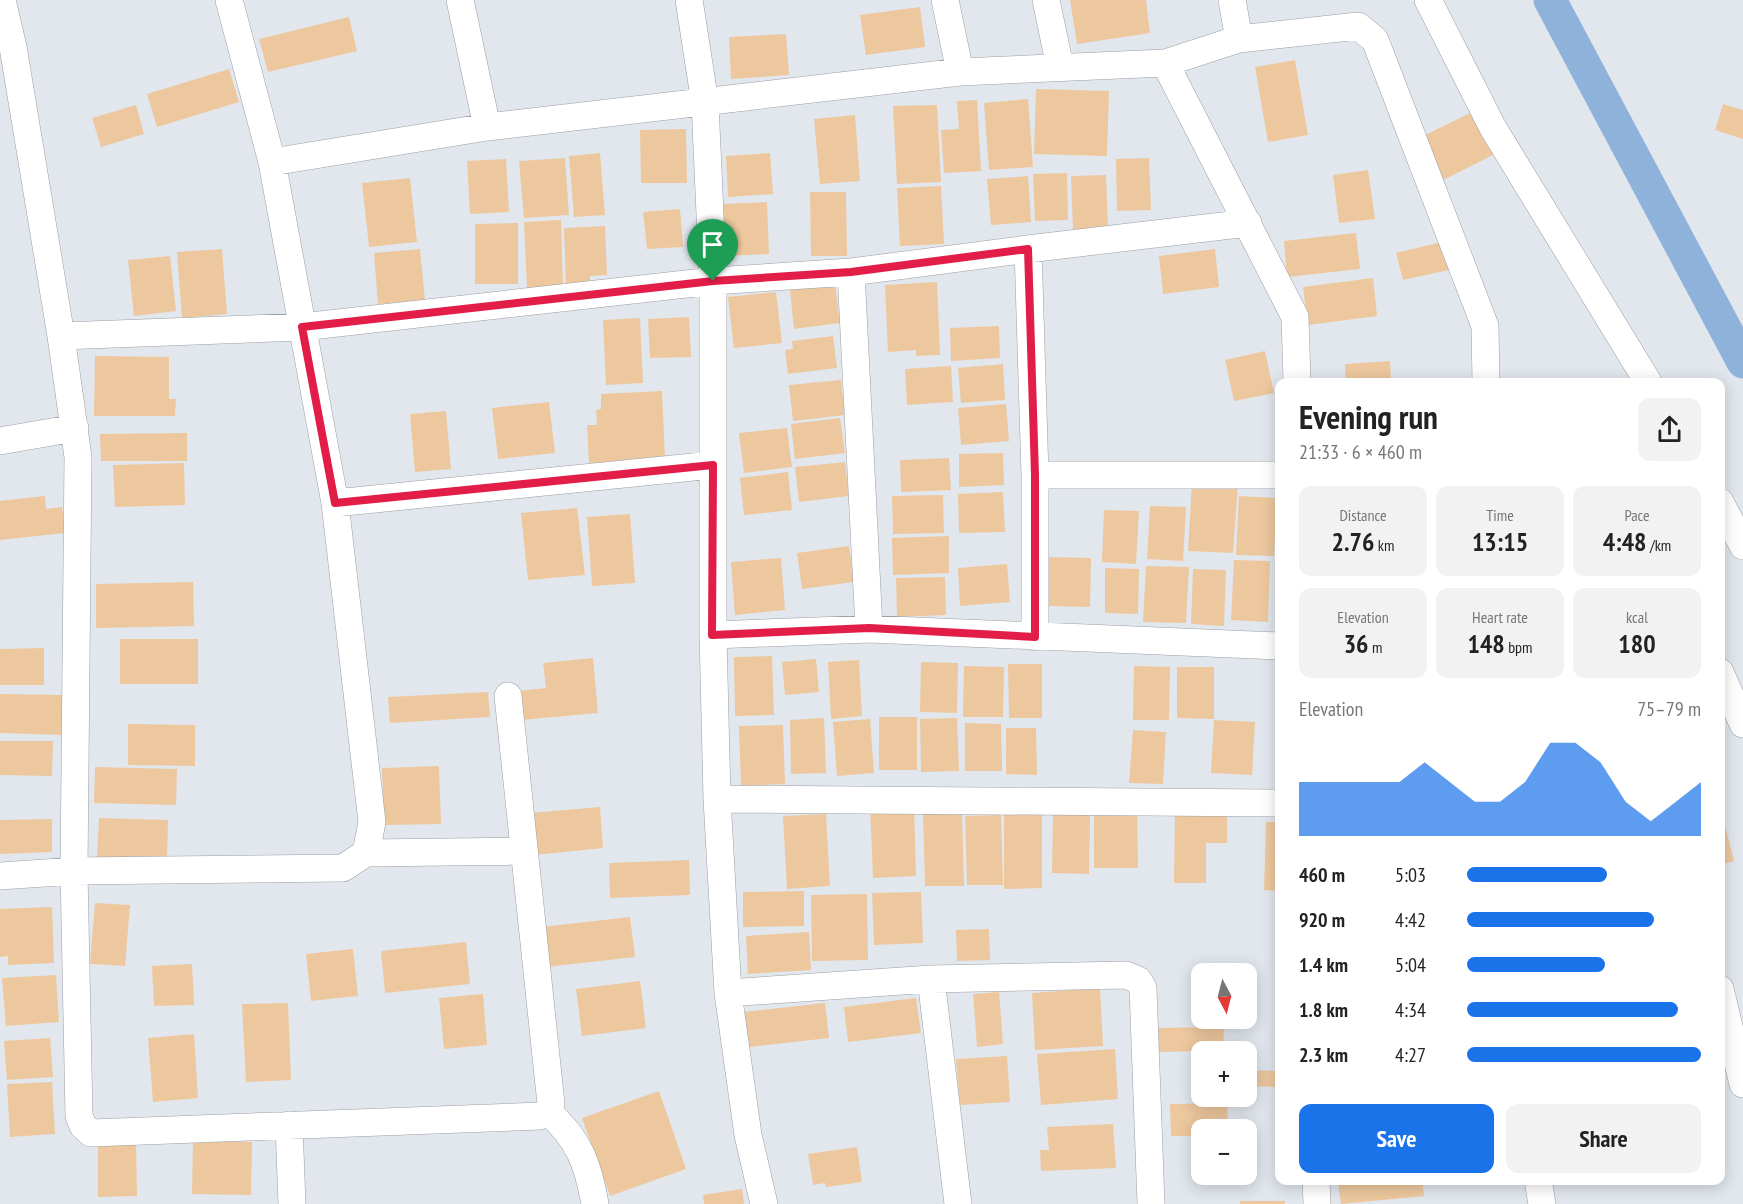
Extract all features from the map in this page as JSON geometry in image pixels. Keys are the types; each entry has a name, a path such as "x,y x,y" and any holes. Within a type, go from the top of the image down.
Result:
{"street":[{"path":"2,0 13,47 61,336 78,457 74,871 79,1116 83,1126 91,1133 540,1116 548,1112 551,1104 508,696"},
{"path":"229,0 272,162 335,503 372,822 366,853"},
{"path":"460,0 487,127"},
{"path":"689,0 705,103 713,281 712,635 717,799 728,993 748,1135 764,1204"},
{"path":"945,0 960,72"},
{"path":"1046,0 1060,67"},
{"path":"1232,0 1239,39"},
{"path":"1428,0 1493,128 1646,378"},
{"path":"272,162 487,127 960,72 1166,63 1239,39 1358,26 1375,40 1485,326 1486,378"},
{"path":"1166,63 1294,318 1297,378"},
{"path":"61,336 302,327 713,281 851,272 1248,223"},
{"path":"1028,249 1035,475 1035,637"},
{"path":"851,272 869,628"},
{"path":"0,441 75,428"},
{"path":"335,503 713,465"},
{"path":"1035,475 1275,475"},
{"path":"1725,512 1743,546"},
{"path":"712,635 869,628 1275,646"},
{"path":"1725,683 1743,724"},
{"path":"717,799 1275,803"},
{"path":"0,876 74,871 343,868 366,853 524,851"},
{"path":"728,993 931,979 1126,975 1137,980 1143,988 1151,1204"},
{"path":"931,979 958,1204"},
{"path":"1725,1010 1743,1084"},
{"path":"548,1112 568,1129 579,1148 590,1175 595,1204"},
{"path":"289,1125 292,1204"},
{"path":"1316,1185 1317,1204"},
{"path":"1539,1185 1542,1204"}],"building":[{"path":"1070,0 1146,0 1150,33 1077,44"},
{"path":"920,7 925,47 866,55 860,15"},
{"path":"349,17 357,51 268,72 259,39"},
{"path":"786,34 789,75 731,79 729,37"},
{"path":"1295,60 1308,135 1268,142 1255,67"},
{"path":"229,69 239,102 157,127 147,94"},
{"path":"1036,89 1109,91 1107,156 1034,154"},
{"path":"1028,99 1033,167 989,170 984,103"},
{"path":"977,100 981,171 944,173 941,130 959,129 957,101"},
{"path":"1723,104 1743,110 1743,139 1715,130"},
{"path":"136,105 144,134 101,147 92,118"},
{"path":"937,105 941,182 897,184 893,106"},
{"path":"1476,110 1497,153 1437,183 1415,140"},
{"path":"855,115 860,181 820,184 814,119"},
{"path":"686,129 687,183 641,183 640,130"},
{"path":"600,153 605,215 574,217 569,156"},
{"path":"770,153 773,194 728,197 726,156"},
{"path":"565,158 569,215 524,218 519,161"},
{"path":"1149,158 1151,210 1117,211 1116,159"},
{"path":"506,159 509,212 470,214 467,161"},
{"path":"1368,170 1375,219 1339,223 1333,175"},
{"path":"1067,173 1068,220 1035,221 1033,174"},
{"path":"1106,175 1108,230 1073,231 1071,176"},
{"path":"1028,176 1031,222 991,225 987,179"},
{"path":"410,178 417,242 369,247 362,183"},
{"path":"941,186 944,244 900,246 897,188"},
{"path":"810,192 846,192 847,256 811,256"},
{"path":"767,202 769,254 724,256 722,204"},
{"path":"680,209 683,247 647,249 643,212"},
{"path":"561,220 563,287 527,288 524,222"},
{"path":"518,223 518,284 475,284 475,224"},
{"path":"605,226 607,275 590,276 590,286 566,288 564,228"},
{"path":"1356,233 1360,269 1287,277 1284,241"},
{"path":"1442,242 1449,270 1403,280 1396,253"},
{"path":"222,249 227,314 182,318 177,252"},
{"path":"420,249 425,300 378,304 374,253"},
{"path":"1215,249 1219,287 1163,294 1159,256"},
{"path":"170,256 176,311 134,316 128,260"},
{"path":"1373,278 1377,316 1308,325 1303,287"},
{"path":"937,282 940,355 916,356 916,350 888,352 885,285"},
{"path":"835,284 840,323 794,329 790,290"},
{"path":"776,292 782,343 734,348 728,297"},
{"path":"689,317 691,357 650,358 648,319"},
{"path":"640,318 643,383 606,385 603,320"},
{"path":"999,326 1000,358 951,361 950,328"},
{"path":"833,336 837,368 788,374 785,350 793,349 792,341"},
{"path":"1265,351 1274,393 1234,401 1225,360"},
{"path":"95,356 169,357 169,399 176,399 175,416 94,416"},
{"path":"1390,361 1391,378 1346,378 1345,364"},
{"path":"1003,364 1005,400 961,403 958,368"},
{"path":"951,366 953,402 907,405 905,369"},
{"path":"841,380 845,415 793,421 789,385"},
{"path":"662,391 665,459 589,463 587,425 597,425 596,410 601,409 601,394"},
{"path":"549,402 555,453 498,459 492,408"},
{"path":"1006,404 1009,441 961,445 958,408"},
{"path":"446,411 451,469 415,472 410,414"},
{"path":"840,418 845,453 795,459 791,424"},
{"path":"787,428 792,467 744,473 739,433"},
{"path":"187,433 187,461 101,461 100,434"},
{"path":"1003,453 1004,485 959,487 959,454"},
{"path":"949,458 951,490 901,492 900,460"},
{"path":"845,462 849,496 799,502 795,467"},
{"path":"184,463 185,505 115,507 113,465"},
{"path":"788,472 792,510 744,515 740,478"},
{"path":"1192,481 1238,484 1233,553 1188,551"},
{"path":"1003,492 1005,532 959,533 958,494"},
{"path":"943,495 944,533 893,534 892,496"},
{"path":"45,496 46,509 62,507 65,533 0,540 0,501"},
{"path":"1239,496 1275,498 1274,556 1236,555"},
{"path":"1150,506 1186,507 1183,561 1147,559"},
{"path":"577,508 585,575 528,580 521,513"},
{"path":"1104,510 1139,511 1136,564 1102,562"},
{"path":"630,514 635,583 592,586 587,517"},
{"path":"949,536 949,573 893,575 892,538"},
{"path":"849,546 854,582 802,589 797,553"},
{"path":"1047,557 1091,558 1090,607 1046,606"},
{"path":"781,558 785,610 735,615 731,562"},
{"path":"1234,560 1270,561 1268,622 1231,620"},
{"path":"1007,564 1010,602 960,606 958,568"},
{"path":"1146,566 1189,567 1186,623 1143,622"},
{"path":"1105,568 1139,569 1138,614 1105,613"},
{"path":"1193,569 1226,570 1224,626 1191,624"},
{"path":"945,577 946,615 897,617 896,578"},
{"path":"193,582 194,626 96,628 96,584"},
{"path":"120,639 198,639 198,684 120,684"},
{"path":"44,648 44,685 0,685 0,649"},
{"path":"772,656 774,715 735,716 734,657"},
{"path":"593,658 598,713 521,720 518,691 546,688 543,663"},
{"path":"816,659 819,692 785,695 782,662"},
{"path":"859,660 862,716 831,719 828,662"},
{"path":"921,662 958,663 957,713 920,712"},
{"path":"1008,664 1042,664 1042,718 1009,718"},
{"path":"964,666 1004,667 1003,717 963,717"},
{"path":"1134,666 1170,667 1169,720 1133,720"},
{"path":"1177,667 1214,667 1214,719 1177,718"},
{"path":"488,692 490,717 390,723 388,697"},
{"path":"0,694 64,695 63,735 0,733"},
{"path":"879,717 917,717 917,770 879,770"},
{"path":"824,718 826,773 791,774 790,720"},
{"path":"957,718 959,771 921,772 920,719"},
{"path":"870,719 874,773 837,776 833,722"},
{"path":"1214,720 1255,722 1252,775 1211,773"},
{"path":"965,723 1001,724 1002,771 965,771"},
{"path":"128,724 195,725 195,766 128,765"},
{"path":"783,725 785,784 741,786 739,726"},
{"path":"1006,728 1036,728 1037,775 1006,774"},
{"path":"1133,730 1166,732 1163,784 1129,783"},
{"path":"0,741 53,741 52,776 0,775"},
{"path":"439,766 441,824 384,825 382,768"},
{"path":"95,767 177,769 176,805 94,803"},
{"path":"914,804 916,876 873,878 870,806"},
{"path":"1137,805 1138,868 1094,868 1094,806"},
{"path":"600,807 603,848 535,855 530,813"},
{"path":"1053,809 1090,810 1089,874 1052,873"},
{"path":"962,810 964,886 925,886 923,811"},
{"path":"1175,810 1227,810 1227,843 1206,843 1206,883 1174,883"},
{"path":"826,814 830,886 787,889 783,816"},
{"path":"1001,815 1003,885 967,885 965,816"},
{"path":"1004,815 1042,815 1042,888 1004,889"},
{"path":"99,818 168,820 167,862 97,859"},
{"path":"52,819 52,852 0,854 0,820"},
{"path":"1266,822 1275,822 1275,891 1264,890"},
{"path":"1725,826 1734,861 1725,864"},
{"path":"689,860 690,895 610,898 609,863"},
{"path":"804,891 804,926 743,927 743,892"},
{"path":"921,892 923,943 874,945 872,893"},
{"path":"867,894 868,960 812,961 811,895"},
{"path":"95,903 130,905 125,966 90,964"},
{"path":"52,907 54,963 8,965 8,956 0,957 0,909"},
{"path":"630,917 635,957 538,968 533,928"},
{"path":"989,929 990,960 957,961 956,930"},
{"path":"809,932 811,970 748,974 746,936"},
{"path":"466,942 470,984 385,993 381,951"},
{"path":"353,949 358,996 311,1001 306,954"},
{"path":"192,964 194,1005 154,1006 152,966"},
{"path":"56,975 59,1022 6,1026 2,978"},
{"path":"640,981 646,1028 582,1036 576,989"},
{"path":"1100,988 1103,1046 1035,1050 1032,993"},
{"path":"999,992 1003,1044 977,1047 973,994"},
{"path":"483,994 487,1045 444,1049 439,998"},
{"path":"916,998 921,1033 848,1042 844,1007"},
{"path":"288,1003 291,1080 246,1082 242,1004"},
{"path":"825,1003 829,1038 748,1047 744,1012"},
{"path":"1151,1028 1224,1029 1223,1041 1191,1041 1191,1051 1151,1052"},
{"path":"194,1034 198,1098 153,1102 148,1038"},
{"path":"50,1038 53,1077 7,1080 4,1041"},
{"path":"1115,1049 1118,1099 1041,1105 1037,1054"},
{"path":"1007,1056 1010,1102 960,1105 956,1059"},
{"path":"1257,1070 1275,1071 1275,1087 1257,1086"},
{"path":"52,1082 55,1134 10,1137 7,1084"},
{"path":"659,1091 686,1169 610,1196 582,1118"},
{"path":"1170,1104 1191,1104 1191,1107 1227,1107 1228,1119 1191,1119 1191,1136 1171,1136"},
{"path":"1113,1124 1116,1168 1041,1171 1040,1150 1049,1150 1047,1127"},
{"path":"98,1140 136,1140 137,1196 98,1197"},
{"path":"193,1140 252,1142 251,1195 192,1194"},
{"path":"857,1147 862,1182 826,1187 825,1183 813,1185 808,1154"},
{"path":"1338,1185 1423,1185 1424,1196 1341,1204"},
{"path":"742,1189 744,1204 704,1204 703,1195"},
{"path":"1240,1201 1285,1201 1285,1204 1240,1204"}],"waterway":[{"path":"1550,0 1743,362"}],"route":[{"path":"1028,249 1035,475 1035,637 869,628 712,635 713,465 335,503 302,327 713,281 851,272 1028,249"}]}
